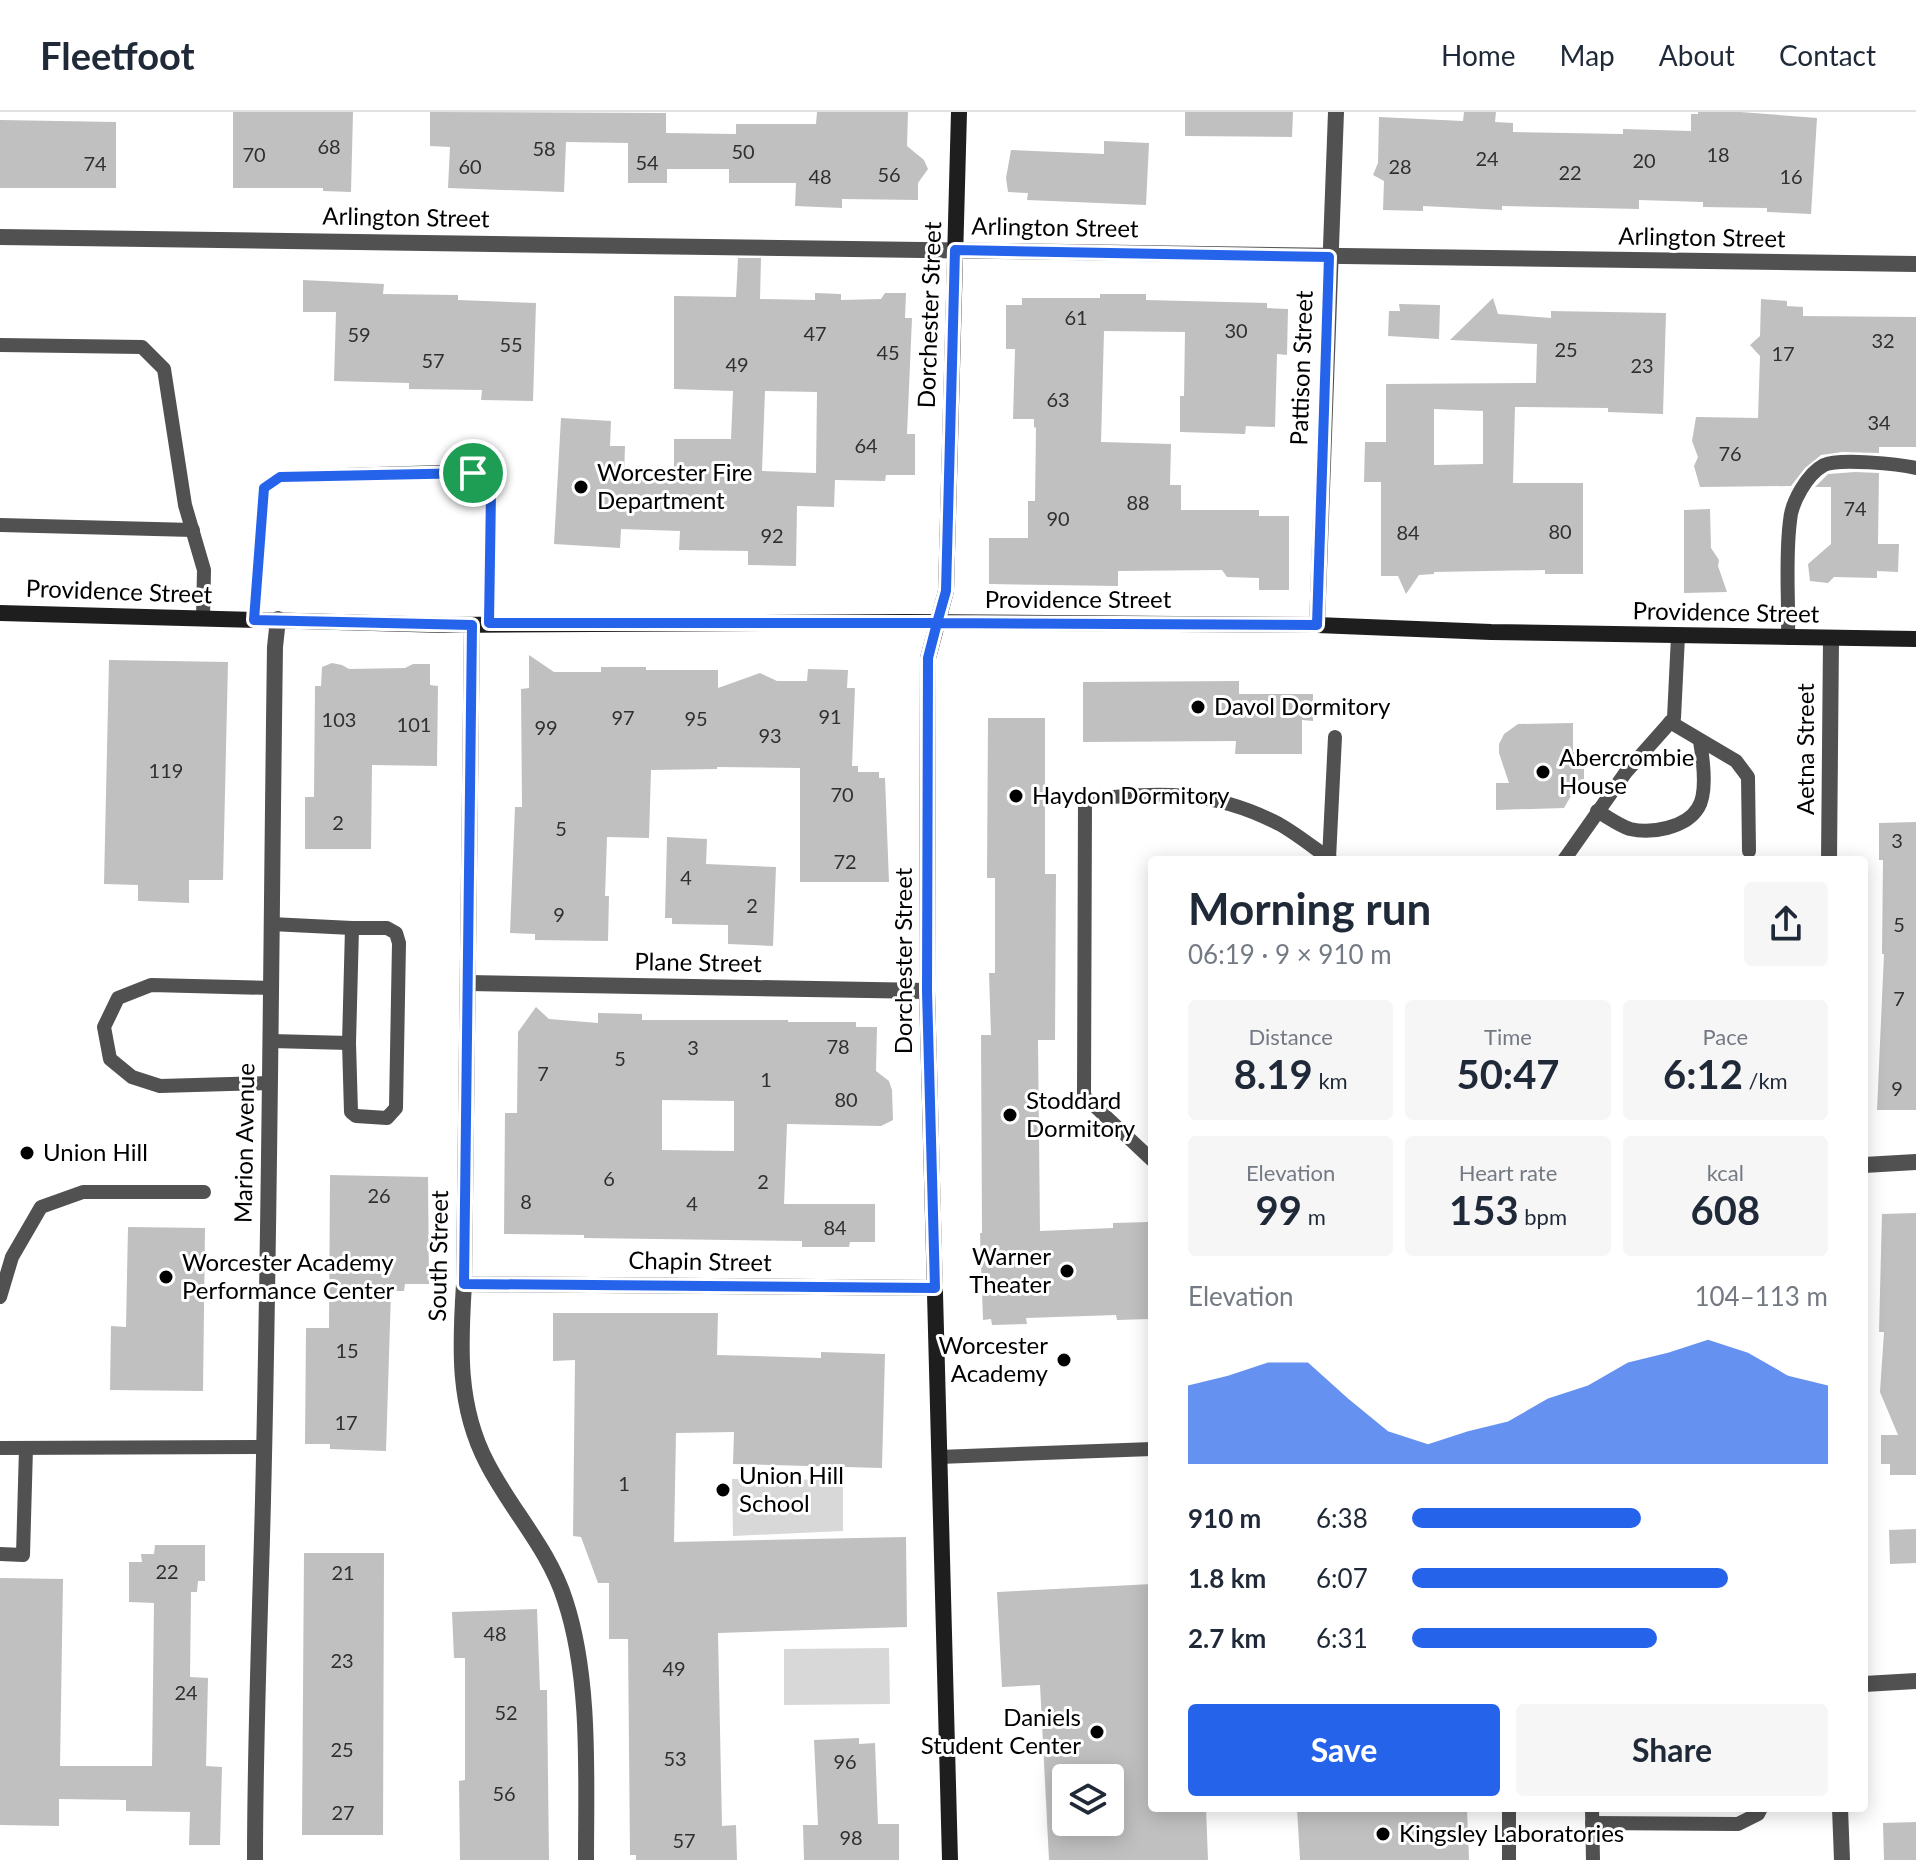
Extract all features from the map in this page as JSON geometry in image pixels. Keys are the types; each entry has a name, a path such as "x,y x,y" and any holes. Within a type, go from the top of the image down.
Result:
{"street":[{"name":"Dorchester Street","path":"950,1860 927,991 928,658 946,591 959,112"},
{"name":"Pattison Street","path":"1317,625 1336,112"},
{"name":"Arlington Street","path":"0,237 1916,264"},
{"name":"Providence Street","path":"0,613 481,624 1317,625 1678,636 1916,639"},
{"name":"Marion Avenue","path":"255,1860 271,1041 275,647 278,619"},
{"name":"South Street","path":"481,624 468,983 464,1284 460,1354 464,1395 486,1461 546,1555 565,1597 575,1633 581,1667 586,1860"},
{"name":"Aetna Street","path":"1829,856 1831,639"},
{"name":"Plane Street","path":"468,983 927,991"},
{"path":"1868,1165 1916,1162"},
{"name":"Chapin Street","path":"464,1284 935,1288"},
{"path":"1868,1684 1916,1681"},
{"path":"1840,1812 1842,1860"}],"lane":[{"path":"0,345 142,347 164,369 185,505 204,570 203,618"},
{"path":"1788,638 1790,519 1796,499 1813,476 1825,465 1843,463 1899,464 1916,468"},
{"path":"254,620 264,488 280,477 440,472 473,473 485,479 491,492 481,624"},
{"path":"0,525 193,530"},
{"path":"1567,856 1626,772 1674,718 1678,636"},
{"path":"1670,722 1736,761 1748,777 1749,851"},
{"path":"1330,856 1335,737"},
{"path":"1597,811 1632,829 1662,829 1683,823 1699,807 1704,772 1700,741"},
{"path":"1148,1156 1084,1096 1085,799 1158,793 1192,795 1239,806 1282,826 1324,856"},
{"path":"271,924 387,928 396,933 399,943 396,1108 387,1118 356,1116 351,1112 352,928"},
{"path":"269,1083 160,1086 132,1077 110,1059 104,1027 118,998 151,985 271,988"},
{"path":"271,1041 349,1043"},
{"path":"0,1297 12,1257 41,1207 83,1192 204,1192"},
{"path":"0,1448 263,1447"},
{"path":"0,1554 23,1555 26,1448"},
{"path":"939,1457 1148,1449"},
{"path":"1509,1812 1509,1860"},
{"path":"1593,1860 1592,1816 1738,1824 1759,1812"}],"shaded area":[{"path":"732,1479 843,1480 843,1531 733,1536"},
{"path":"889,1648 890,1704 784,1705 784,1649"}],"building":[{"path":"233,112 353,112 351,192 323,191 323,188 233,188"},
{"path":"430,112 666,113 666,133 736,134 736,124 816,124 817,112 908,112 907,146 924,160 928,169 918,183 918,200 842,199 842,208 795,206 796,183 729,183 729,169 667,169 667,183 628,183 628,143 566,142 564,192 448,188 450,147 430,146"},
{"path":"1185,112 1293,112 1292,137 1185,136"},
{"path":"1464,112 1496,112 1495,122 1513,123 1513,132 1623,134 1623,129 1691,131 1691,114 1698,112 1817,118 1811,214 1767,212 1767,208 1703,207 1703,202 1639,200 1639,209 1502,206 1502,210 1423,206 1423,211 1383,210 1384,181 1373,175 1378,163 1379,117 1463,121"},
{"path":"0,120 116,122 116,188 0,188"},
{"path":"1104,141 1149,143 1146,205 1027,200 1028,193 1008,192 1006,178 1011,150 1104,154"},
{"path":"738,258 761,258 760,299 815,300 815,293 841,294 841,300 881,299 885,293 906,293 905,318 912,318 907,434 915,434 915,475 886,475 885,481 835,480 834,507 797,506 796,566 748,565 748,551 679,550 680,531 621,529 620,548 554,544 561,418 611,421 610,446 625,446 624,479 674,480 674,439 731,439 733,391 674,389 674,296 736,297","holes":["765,391 817,392 816,473 762,471"]},
{"path":"303,280 384,284 383,294 458,295 458,300 536,303 533,401 481,400 482,390 409,389 409,383 334,381 336,312 303,312"},
{"path":"1100,294 1146,294 1146,300 1267,303 1267,308 1288,309 1287,355 1277,354 1275,427 1246,426 1245,434 1180,432 1185,332 1104,331 1101,442 1171,444 1170,485 1181,485 1181,510 1259,510 1259,516 1289,516 1289,590 1259,590 1259,578 1227,577 1222,570 1118,571 1118,586 989,584 989,538 1028,538 1028,501 1035,501 1036,428 1034,419 1013,419 1015,349 1006,349 1006,305 1022,305 1022,298 1100,298"},
{"path":"1493,298 1498,314 1551,318 1551,311 1666,313 1663,414 1608,412 1608,408 1515,407 1513,483 1583,483 1583,574 1545,574 1545,570 1434,572 1419,575 1406,594 1398,576 1381,576 1381,482 1364,482 1365,442 1386,442 1386,384 1536,383 1537,344 1450,340","holes":["1434,409 1483,411 1483,464 1434,465"]},
{"path":"1761,299 1787,301 1787,306 1803,307 1803,316 1916,317 1916,447 1879,447 1879,453 1821,455 1805,468 1791,486 1700,487 1694,466 1698,457 1692,441 1696,417 1758,418 1760,356 1750,345 1760,336"},
{"path":"1399,304 1440,305 1439,339 1388,336 1389,311 1400,311"},
{"path":"1879,473 1878,544 1899,544 1898,572 1877,571 1877,578 1834,577 1828,583 1810,581 1808,564 1831,544 1831,487 1815,487 1828,474"},
{"path":"1710,509 1711,548 1719,560 1718,566 1727,592 1684,593 1684,510"},
{"path":"529,655 554,672 601,672 601,667 718,670 718,688 760,673 777,681 807,681 808,669 848,670 847,688 855,688 852,766 858,766 858,772 879,772 879,778 885,778 889,882 800,882 800,768 651,770 649,838 607,837 605,896 609,896 608,941 535,940 535,934 510,933 515,807 522,807 521,689 529,688"},
{"path":"109,660 228,662 223,880 189,880 189,903 138,901 138,885 104,884"},
{"path":"332,663 349,669 405,668 413,664 430,664 430,685 438,686 437,766 372,765 371,849 305,849 305,797 314,797 315,686 321,686 322,667"},
{"name":"Davol Dormitory","path":"1239,681 1239,694 1313,694 1313,721 1302,720 1302,754 1235,754 1236,741 1083,742 1083,682"},
{"path":"988,718 1045,718 1045,874 1056,874 1055,1040 1038,1040 1040,1231 1113,1228 1113,1223 1148,1222 1148,1319 1117,1320 1116,1315 1026,1318 1027,1324 992,1325 991,1319 983,1320 981,1035 991,1035 989,973 995,973 995,878 987,878"},
{"name":"Abercrombie House","path":"1573,723 1573,752 1584,752 1584,789 1575,789 1564,808 1496,810 1496,783 1509,783 1499,753 1504,734 1518,724"},
{"path":"1916,822 1916,1110 1877,1110 1884,954 1883,860 1879,860 1879,823"},
{"path":"667,837 707,839 706,864 776,867 773,946 728,944 728,925 672,924 672,918 665,918"},
{"path":"536,1007 549,1019 598,1023 598,1013 642,1014 642,1020 856,1022 856,1027 877,1027 876,1071 889,1081 893,1120 881,1126 787,1124 784,1204 875,1204 875,1242 850,1242 849,1247 802,1247 802,1241 504,1234 505,1113 517,1113 518,1032","holes":["662,1100 734,1101 734,1151 662,1150"]},
{"path":"330,1175 428,1177 429,1284 405,1284 404,1291 391,1291 386,1451 330,1449 330,1444 305,1444 306,1328 329,1328"},
{"path":"1916,1213 1916,1475 1890,1475 1890,1464 1881,1464 1881,1435 1898,1435 1880,1392 1884,1332 1879,1332 1882,1214"},
{"name":"Worcester Academy Performance Center","path":"128,1227 205,1228 203,1391 110,1390 111,1326 126,1327"},
{"path":"553,1313 718,1313 717,1355 821,1358 821,1352 885,1354 882,1468 733,1464 734,1432 676,1433 674,1542 906,1537 907,1627 718,1633 722,1826 736,1825 737,1860 636,1860 636,1855 630,1855 628,1639 609,1639 609,1583 598,1583 581,1537 573,1536 575,1360 553,1361"},
{"path":"1916,1529 1916,1563 1890,1564 1889,1530"},
{"path":"155,1545 205,1545 205,1581 198,1581 197,1592 191,1592 190,1677 208,1678 206,1766 222,1767 220,1845 189,1845 190,1812 126,1811 126,1800 59,1799 59,1826 0,1825 0,1578 63,1579 60,1766 152,1766 154,1603 129,1602 129,1562 142,1562 141,1554 154,1554"},
{"path":"304,1553 384,1553 383,1835 302,1835"},
{"name":"Daniels Student Center","path":"1148,1584 1148,1812 1206,1812 1208,1860 1049,1860 1040,1685 1002,1687 997,1592"},
{"path":"537,1609 540,1690 547,1690 549,1860 460,1860 459,1781 465,1780 465,1658 454,1658 452,1612"},
{"path":"859,1738 859,1744 875,1743 878,1824 899,1824 899,1860 804,1860 803,1825 818,1825 814,1740"},
{"name":"Kingsley Laboratories","path":"1297,1812 1467,1812 1469,1860 1300,1860"},
{"path":"1916,1822 1916,1860 1884,1860 1883,1823"}],"place":[{"name":"Worcester Fire Department","path":"581,487"},
{"name":"Davol Dormitory","path":"1198,707"},
{"name":"Abercrombie House","path":"1543,772"},
{"name":"Haydon Dormitory","path":"1016,796"},
{"name":"Stoddard Dormitory","path":"1010,1115"},
{"name":"Union Hill","path":"27,1153"},
{"name":"Warner Theater","path":"1067,1271"},
{"name":"Worcester Academy Performance Center","path":"166,1277"},
{"name":"Worcester Academy","path":"1064,1360"},
{"name":"Union Hill School","path":"723,1490"},
{"name":"Daniels Student Center","path":"1097,1732"},
{"name":"Kingsley Laboratories","path":"1383,1834"}],"route":[{"path":"473,473 280,477 264,488 254,620 472,625 464,1284 935,1288 927,991 928,653 937,623 1317,625 1329,257 955,250 946,591 937,623 489,623 487,588 491,492 485,479 473,473"}]}
